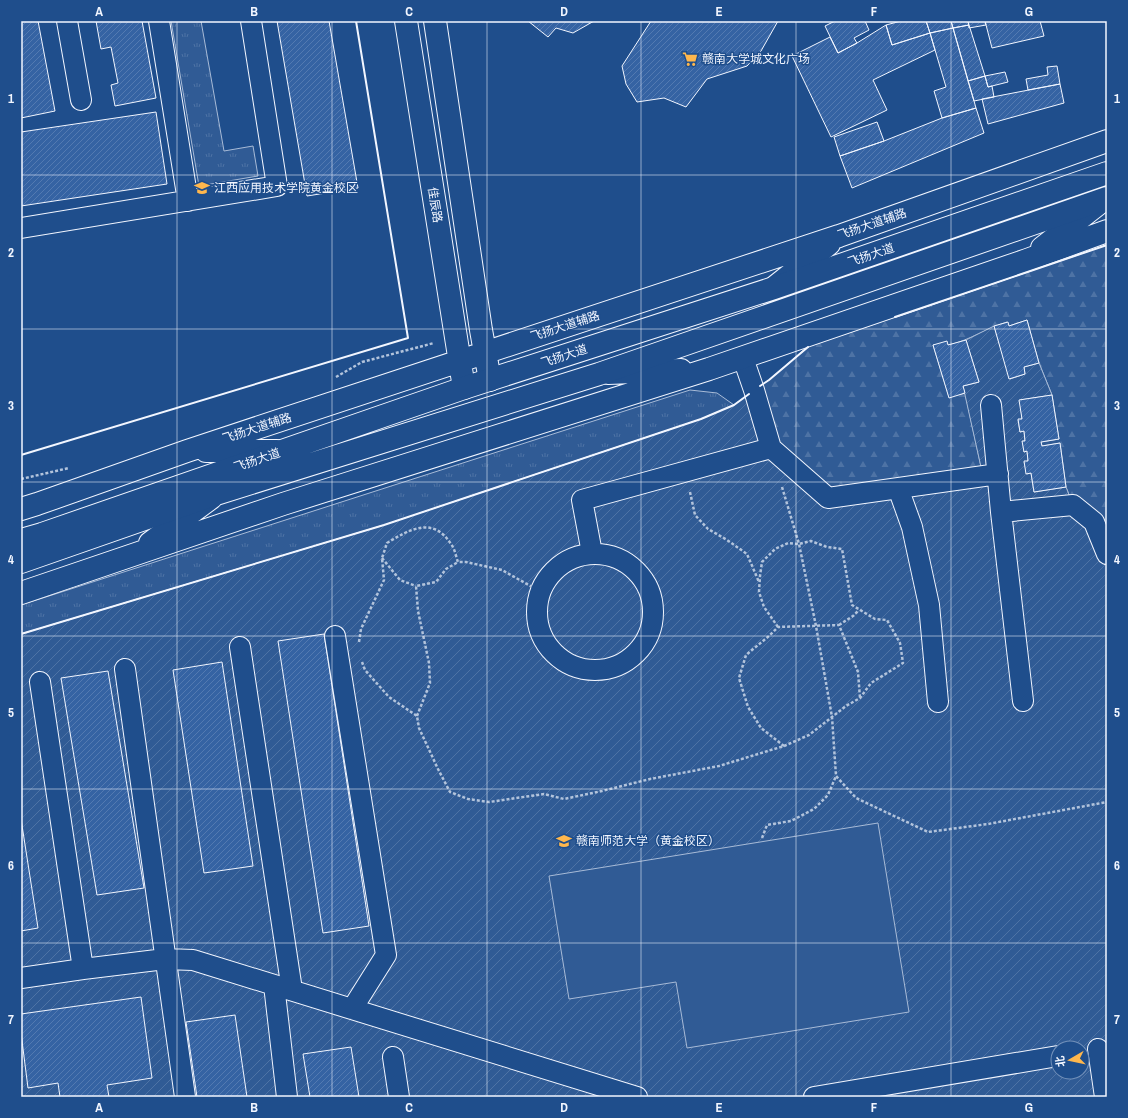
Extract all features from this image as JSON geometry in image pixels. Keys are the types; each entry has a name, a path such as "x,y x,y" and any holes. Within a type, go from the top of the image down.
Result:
{"main road":[{"name":"佳辰路","path":"406,21 464,388"},
{"path":"435,21 481,330 490,380"},
{"name":"飞扬大道辅路","path":"21,509 187,451 839,236 1107,141"},
{"path":"1076,184 1107,161"},
{"name":"飞扬大道","path":"21,540 464,388 774,288 1107,173"},
{"path":"1027,260 1106,198"},
{"name":"飞扬大道","path":"21,562 216,494 598,374 1106,198"},
{"path":"21,593 284,504 743,358 1107,231"},
{"path":"774,288 839,236"},
{"path":"598,374 709,369"},
{"path":"187,451 280,451"},
{"path":"131,556 216,494"}],"street":[{"path":"67,21 81,100"},
{"path":"159,21 188,201"},
{"path":"21,228 277,186 251,21"},
{"path":"743,358 771,448 828,498 998,474"},
{"path":"991,405 1023,701"},
{"path":"592,553 582,500 771,448"},
{"path":"898,488 912,527 929,605 938,702"},
{"path":"1002,512 1073,505 1094,522 1107,554"},
{"path":"592,553 610,555 627,562 640,575 650,591 654,609 652,627 644,644 632,658 616,667 598,671 578,668 560,659 546,644 538,625 537,605 541,592 543,585 555,569 572,558 592,553"},
{"path":"335,636 386,955 352,1009"},
{"path":"240,647 283,988 288,1097"},
{"path":"125,669 185,1097"},
{"path":"40,682 83,969"},
{"path":"21,978 165,959 194,960 637,1097"},
{"path":"1096,1050 1105,1097"},
{"path":"393,1057 399,1097"},
{"path":"814,1097 1050,1057"}],"path":[{"path":"683,472 691,496 695,515 708,529 747,554 760,582"},
{"path":"762,838 767,825 791,821 814,809 828,795 836,776 832,717 816,626 799,544 782,485"},
{"path":"359,644 361,628 384,580 382,558 387,543 404,532 425,526 440,532 452,545 458,562"},
{"path":"416,586 418,612 429,663 430,683 417,716 418,728 450,792 468,799 489,802 544,794 564,799 650,779 719,766 784,746 809,735 846,706 860,698 871,683 903,663 900,643 887,620 874,619 852,605 842,549 827,547 811,541 799,544 788,543 775,549 762,562 759,592 764,607 778,627"},
{"path":"382,558 400,580 416,586 436,582 446,569 458,562 466,562 502,570 541,592"},
{"path":"784,746 761,728 748,707 739,678 746,655 778,627 839,625 859,610"},
{"path":"839,625 858,672 860,698"},
{"path":"360,658 365,670 389,697 417,716"},
{"path":"836,776 856,798 928,832 988,824 1107,802"}],"green space":[{"path":"171,21 201,21 224,151 253,146 258,176 199,186"},
{"path":"1107,245 1107,554 1073,505 1066,487 1060,443 1042,446 1041,442 1059,439 1052,395 1039,363 1027,320 1009,326 1007,322 949,345 933,345 949,397 965,393 983,476 828,498 771,448 754,390 769,380 807,347"},
{"name":"赣南师范大学（黄金校区）","path":"994,326 1010,379 1025,374 1024,367 1039,363 1052,395 1020,400 1022,419 1018,420 1020,432 1024,431 1024,452 1027,451 1028,461 1024,462 1027,474 1031,473 1034,492 1066,487 1073,505 1107,554 1107,1048 1105,1097 21,1097 21,634 384,525 701,419 734,405 754,390 771,448 828,498 983,476 963,386 979,382 966,340"},
{"path":"690,390 717,393 734,405 701,419 384,525 21,634 21,605"},
{"path":"878,823 909,1012 687,1048 676,982 569,999 549,876"}],"building":[{"path":"21,21 38,21 55,111 21,118"},
{"path":"96,21 142,21 156,98 115,106 111,85 118,83 111,47 101,49"},
{"path":"277,21 329,21 358,188 307,196"},
{"path":"528,21 594,21 573,33 556,28 548,37"},
{"name":"赣南大学城文化广场","path":"651,21 778,21 761,51 747,66 707,79 686,107 664,98 637,102 626,84 622,66"},
{"path":"835,21 865,21 869,30 854,38 857,43 838,53 825,26"},
{"path":"901,21 926,21 930,33 892,45 886,25"},
{"path":"926,21 951,21 953,28 930,33"},
{"path":"951,21 968,21 969,25 953,28"},
{"path":"968,21 985,21 986,25 969,28"},
{"path":"985,21 1040,21 1044,36 992,48"},
{"path":"886,25 892,45 930,33 935,50 873,80 887,110 831,137 792,56 830,37 838,53"},
{"path":"969,25 985,76 968,81 953,28"},
{"path":"953,28 976,108 942,118 934,91 946,87 930,33"},
{"path":"1057,66 1060,84 1028,90 1026,79 1048,75 1047,67"},
{"path":"1005,72 1008,82 988,87 985,76"},
{"path":"985,76 988,87 992,86 994,97 974,101 968,81"},
{"path":"1060,84 1064,103 988,124 982,99"},
{"path":"976,108 984,133 852,188 840,156 884,141 942,118"},
{"path":"156,112 167,184 21,206 21,132"},
{"path":"877,122 884,141 840,156 834,137"},
{"path":"1027,320 1039,363 1024,367 1025,374 1009,379 994,326 1008,322 1009,326"},
{"path":"966,340 979,382 963,386 965,393 949,398 933,345 947,341 948,345"},
{"path":"1052,395 1059,439 1041,442 1042,446 1060,443 1066,487 1034,492 1031,473 1026,474 1024,461 1028,461 1027,451 1024,452 1022,441 1025,441 1024,431 1020,432 1018,419 1022,419 1019,400"},
{"path":"324,634 369,926 323,933 278,641"},
{"path":"222,662 253,866 204,873 173,670"},
{"path":"108,671 144,888 97,895 61,678"},
{"path":"21,819 38,928 21,931"},
{"path":"141,997 152,1078 107,1085 109,1097 60,1097 58,1083 28,1088 21,1033 21,1014"},
{"path":"235,1015 247,1097 197,1097 186,1022"},
{"path":"351,1047 359,1097 310,1097 303,1054"}],"wall":[{"path":"21,455 408,338 356,21"},
{"path":"895,317 1107,245"},
{"path":"760,386 808,347"},
{"path":"21,634 384,525 701,419 734,405 749,394"}],"place":[{"name":"赣南大学城文化广场","path":"690,59"},
{"name":"江西应用技术学院黄金校区","path":"202,188"},
{"name":"赣南师范大学（黄金校区）","path":"564,841"}]}
